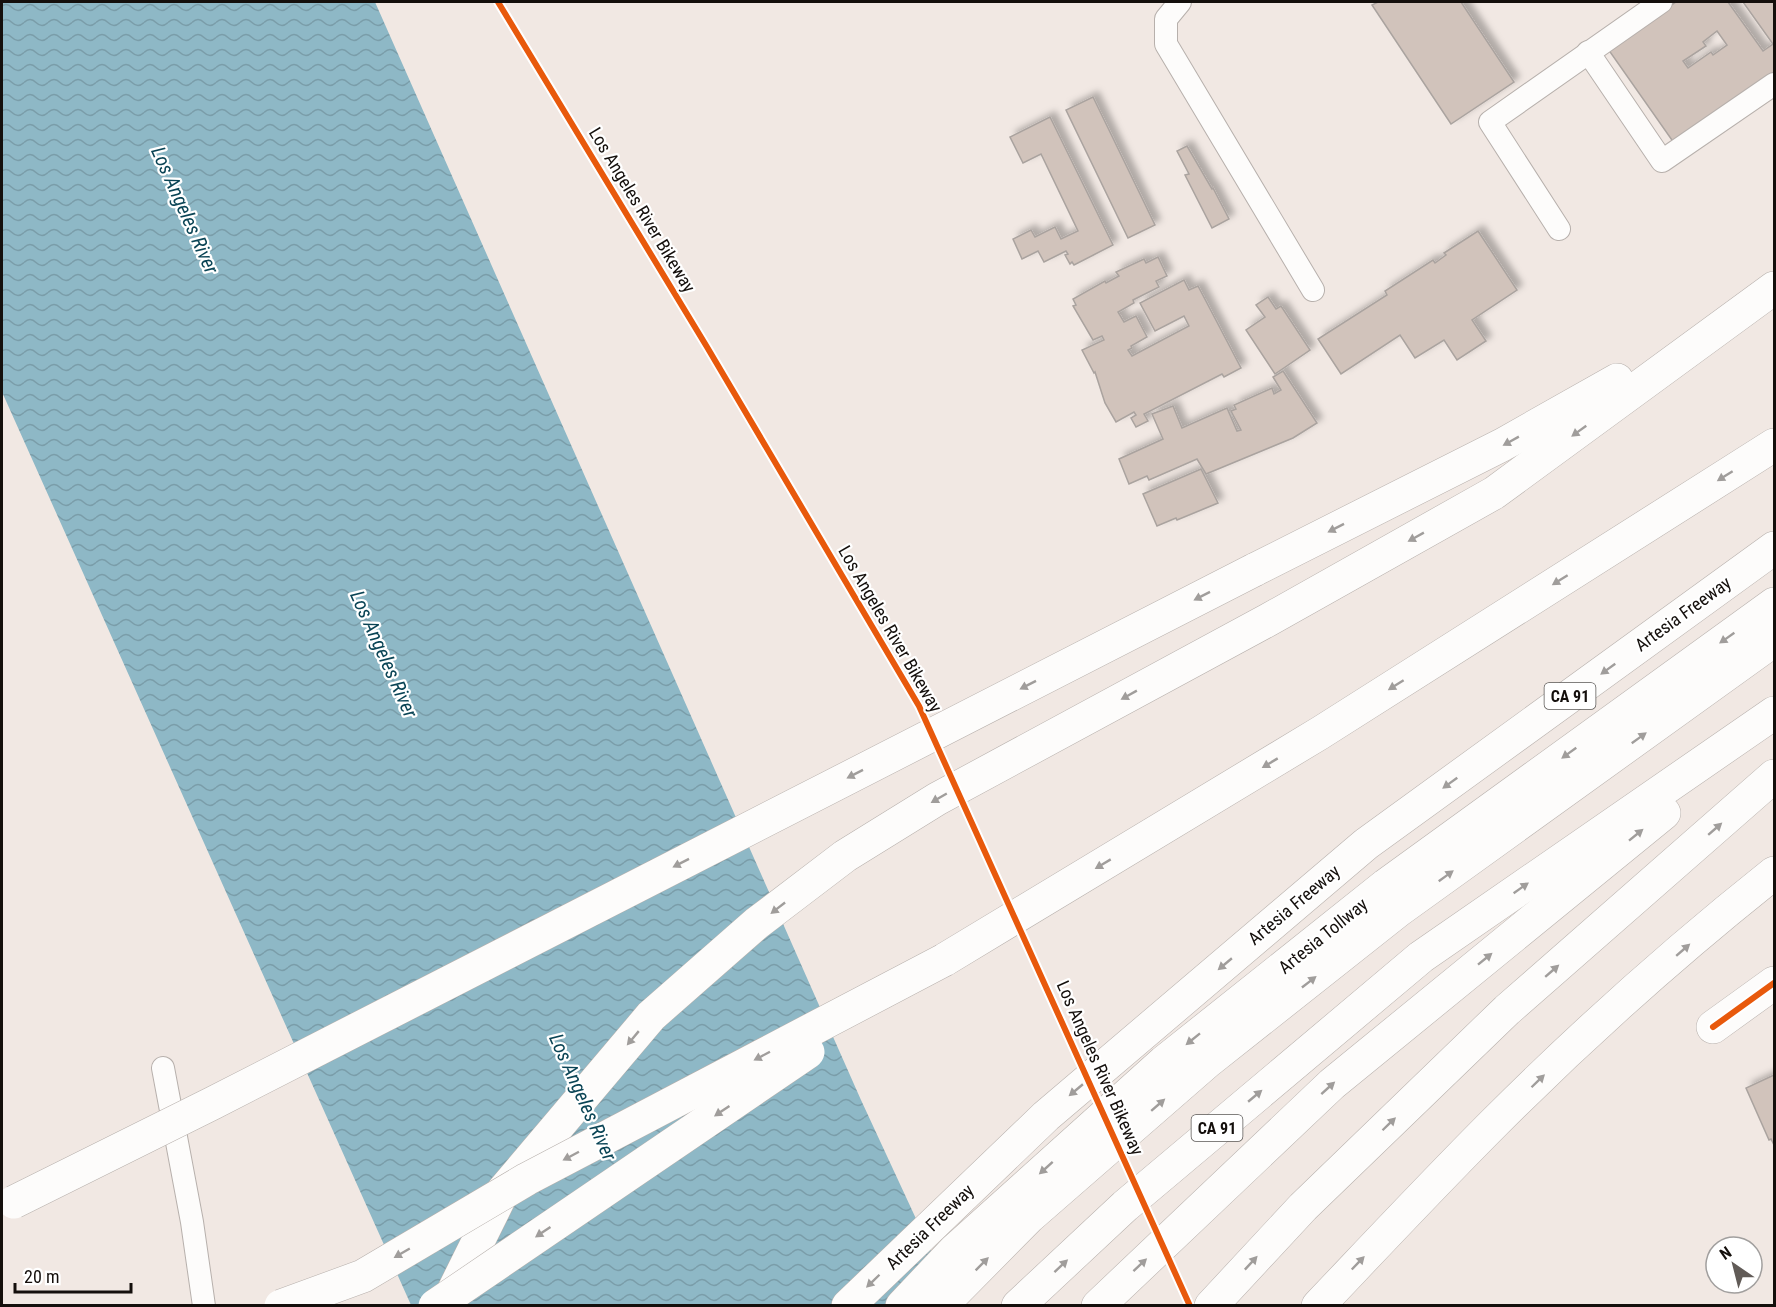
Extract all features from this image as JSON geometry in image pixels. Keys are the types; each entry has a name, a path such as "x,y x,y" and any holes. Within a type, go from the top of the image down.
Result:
{"main road":[{"path":"446,1305 503,1191 651,1016 758,923 845,856 937,800 1268,620 1494,493 1774,288"},
{"path":"8,1204 223,1098 1254,570 1502,446 1744,309"},
{"path":"435,1305 944,960 1320,733 1774,445"},
{"name":"Artesia Freeway","path":"848,1305 1046,1116 1366,844 1774,548"},
{"name":"Artesia Tollway","path":"941,1305 1029,1217 1393,898 1774,604"},
{"name":"Artesia Tollway","path":"902,1305 954,1251 1164,1062 1393,898 1774,640"},
{"name":"CA 91","path":"1018,1305 1125,1206 1421,957 1774,713"},
{"path":"1098,1305 1332,1084 1774,722"},
{"path":"1211,1305 1303,1207 1507,1010 1774,776"},
{"path":"1318,1305 1496,1121 1603,1019 1774,873"},
{"path":"281,1305 363,1276 527,1179 944,960"},
{"path":"1713,1027 1774,983"}],"lane":[{"path":"1180,2 1166,19 1166,44 1313,290"},
{"path":"1560,229 1490,122 1661,2"},
{"path":"1588,52 1662,161 1774,84"},
{"path":"163,1068 192,1222 204,1305"}],"water":[{"name":"Los Angeles River","path":"2,2 375,2 861,1100 956,1305 411,1305 2,392"}],"building":[{"path":"1378,2 1461,2 1514,82 1451,124 1372,5"},
{"path":"1676,2 1728,2 1763,51 1773,44 1743,2 1774,2 1774,72 1674,143 1608,49","holes":["1717,31 1727,45 1713,55 1711,52 1688,68 1683,61 1706,46 1703,42"]},
{"path":"1093,97 1155,225 1128,238 1066,110"},
{"path":"1050,117 1113,245 1074,265 1072,262 1070,264 1065,255 1068,254 1066,251 1044,262 1038,251 1022,259 1013,239 1031,230 1035,237 1055,227 1061,239 1078,231 1041,154 1023,163 1010,137"},
{"path":"1187,146 1229,219 1212,228 1185,175 1189,174 1177,151"},
{"path":"1478,231 1517,290 1472,320 1486,341 1457,360 1444,340 1415,358 1400,335 1341,374 1318,339 1387,295 1385,291 1433,260 1435,263 1446,255 1444,253"},
{"path":"1158,257 1167,276 1156,281 1159,287 1133,300 1134,303 1118,312 1124,322 1136,316 1147,337 1131,346 1132,348 1128,350 1132,356 1189,326 1184,316 1155,331 1140,303 1184,280 1189,290 1198,286 1241,368 1224,377 1222,374 1144,414 1148,421 1136,427 1131,418 1136,415 1134,412 1116,422 1105,403 1095,372 1082,350 1104,340 1102,336 1093,340 1073,306 1076,305 1073,299 1119,276 1116,272 1144,259 1146,263"},
{"path":"1268,297 1276,309 1281,306 1310,350 1275,374 1246,330 1265,317 1256,305"},
{"path":"1283,371 1317,423 1293,438 1206,474 1197,459 1149,480 1147,476 1129,484 1119,459 1163,439 1152,414 1173,406 1182,428 1227,408 1237,431 1241,430 1231,411 1236,409 1234,405 1272,388 1274,394 1281,390 1273,377"},
{"path":"1201,469 1218,503 1157,526 1143,494"},
{"path":"1774,1075 1774,1145 1771,1139 1769,1140 1746,1088"}],"cycle path":[{"name":"Los Angeles River Bikeway","path":"498,2 707,347 919,706 1190,1306"},
{"path":"1713,1027 1774,983"}]}
